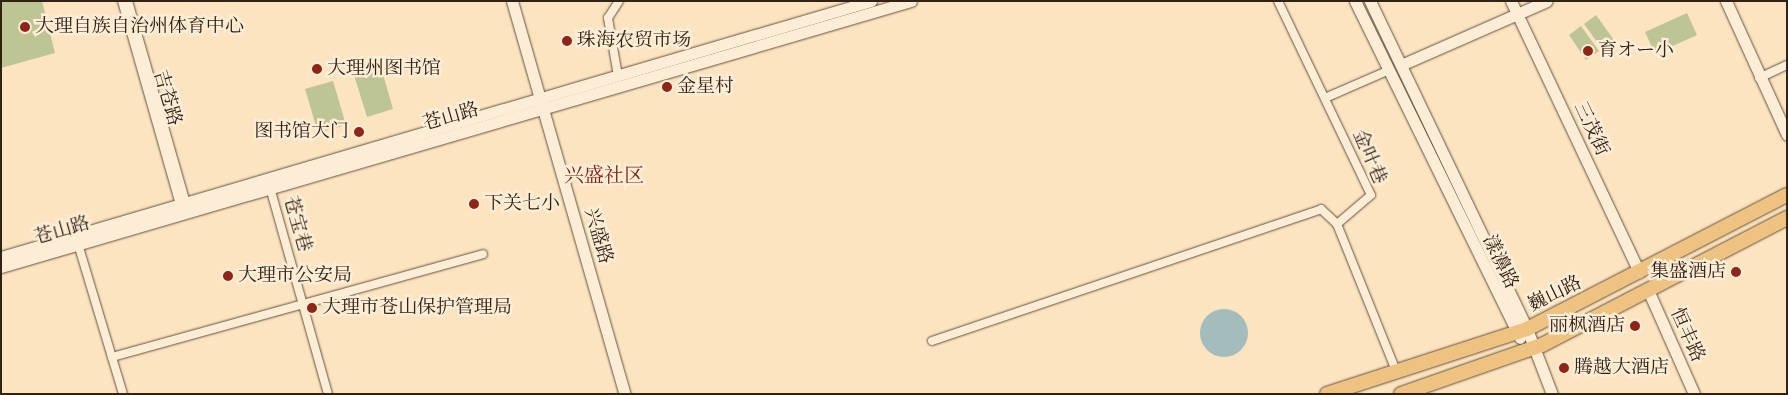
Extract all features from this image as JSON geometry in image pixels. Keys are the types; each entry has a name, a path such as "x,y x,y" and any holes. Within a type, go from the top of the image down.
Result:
{"highway":[{"name":"巍山路","path":"1327,394 1397,374 1521,331 1787,195"},
{"path":"1402,394 1531,349 1787,218"}],"main road":[{"name":"兴盛路","path":"512,1 625,394"},
{"name":"苍山路","path":"542,104 618,76 871,1"},
{"name":"苍山路","path":"1,267 269,184 542,104 911,1"},
{"name":"漾濞路","path":"1355,1 1387,71 1531,349 1552,394"},
{"name":"漾濞路","path":"1370,1 1401,65 1521,331"},
{"name":"三茂街","path":"1511,1 1639,272"},
{"path":"1401,65 1547,1"},
{"path":"1726,1 1787,135"},
{"name":"苍山路","path":"1,257 183,204 269,184"},
{"name":"恒丰路","path":"1648,290 1694,394"}],"street":[{"name":"吉苍路","path":"122,1 183,204"},
{"name":"吉苍路","path":"128,1 183,204"},
{"path":"618,76 608,18 620,1"},
{"name":"金叶巷","path":"1278,1 1371,195 1337,224"},
{"path":"1760,78 1787,65"},
{"path":"1325,98 1387,71"},
{"name":"苍宝巷","path":"269,184 328,394"},
{"path":"932,341 1321,209 1337,224 1397,374"},
{"path":"78,244 123,394"},
{"path":"112,357 483,254"}],"green space":[{"name":"大理自族自治州体育中心","path":"1,1 42,1 55,53 1,68"},
{"path":"1687,13 1697,35 1655,54 1645,32"},
{"path":"1596,15 1614,40 1602,49 1584,24"},
{"path":"1581,26 1599,51 1586,60 1569,35"},
{"path":"381,67 393,109 367,117 354,75"},
{"path":"333,81 346,125 318,133 305,89"}],"water":[{"path":"1219,309 1229,309 1238,313 1244,319 1247,324 1247,342 1238,353 1229,357 1219,357 1210,353 1204,347 1200,338 1200,328 1204,319 1210,313"}],"place":[{"name":"大理自族自治州体育中心","path":"25,27"},
{"name":"珠海农贸市场","path":"567,41"},
{"name":"育オー小","path":"1588,51"},
{"name":"大理州图书馆","path":"317,69"},
{"name":"金星村","path":"667,87"},
{"name":"图书馆大门","path":"359,132"},
{"name":"下关七小","path":"474,204"},
{"name":"集盛酒店","path":"1736,272"},
{"name":"大理市公安局","path":"228,276"},
{"name":"大理市苍山保护管理局","path":"312,308"},
{"name":"丽枫酒店","path":"1635,326"},
{"name":"腾越大酒店","path":"1564,368"}],"district":[{"name":"兴盛社区","path":"604,176"}]}
